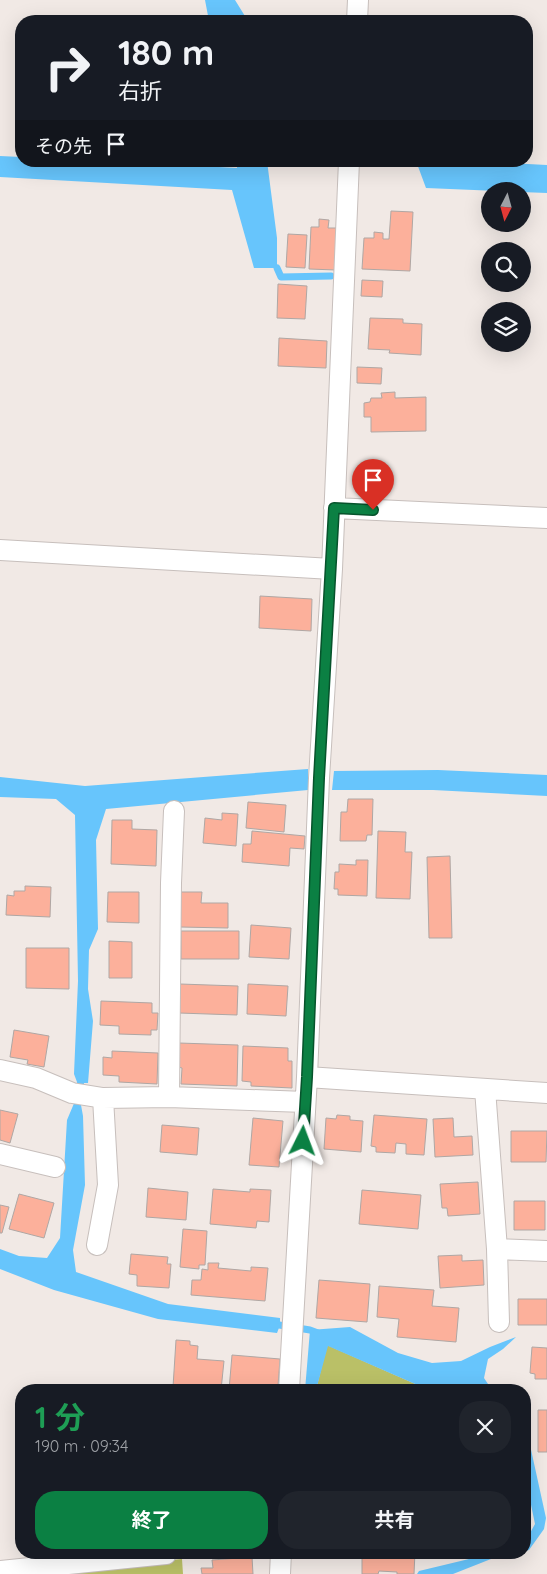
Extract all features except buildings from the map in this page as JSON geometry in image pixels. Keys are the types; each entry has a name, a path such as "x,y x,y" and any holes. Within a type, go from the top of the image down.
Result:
{"street":[{"path":"357,15 358,0"},
{"path":"289,1384 307,1077 319,778 332,569 350,167"},
{"path":"334,508 547,518"},
{"path":"0,550 332,569"},
{"path":"170,1097 171,883 174,811"},
{"path":"0,1070 36,1078 88,1095 305,1102"},
{"path":"307,1077 547,1093"},
{"path":"485,1089 497,1250 499,1322"},
{"path":"88,1095 108,1186 97,1245"},
{"path":"0,1154 55,1167"},
{"path":"497,1250 547,1252"},
{"path":"0,1572 120,1559"},
{"path":"280,1574 281,1559"}],"green space":[{"path":"327,1345 415,1384 317,1384"},
{"path":"182,1559 183,1574 31,1574"}],"water":[{"path":"205,0 235,0 244,15 208,15"},
{"path":"0,156 15,157 15,167 268,167 277,238 277,268 254,268 232,190 0,177"},
{"path":"533,164 547,165 547,193 531,192 531,182 481,182 481,190 426,188 418,167 533,167"},
{"path":"308,769 308,790 106,809 96,840 98,929 89,950 88,989 93,1021 88,1083 84,1083 81,1105 85,1185 73,1250 76,1272 168,1304 280,1318 277,1333 158,1319 54,1290 0,1269 0,1249 19,1256 47,1258 60,1238 67,1120 75,1101 77,1082 74,1074 78,981 75,815 56,799 0,797 0,777 85,786"},
{"path":"438,770 547,775 547,796 433,790 332,790 334,771"},
{"path":"350,1327 398,1353 432,1363 461,1361 516,1337 488,1359 484,1378 488,1384 415,1384 328,1346 318,1384 306,1384 310,1330"},
{"path":"531,1450 546,1518 544,1529 531,1547 531,1531 535,1524 531,1505"},
{"path":"469,1559 491,1559 453,1574 417,1574 419,1571"}],"waterway":[{"path":"277,268 281,277 331,276"},
{"path":"273,1324 318,1333"}],"route":[{"path":"303,1141 319,778 334,508 373,510"}]}
